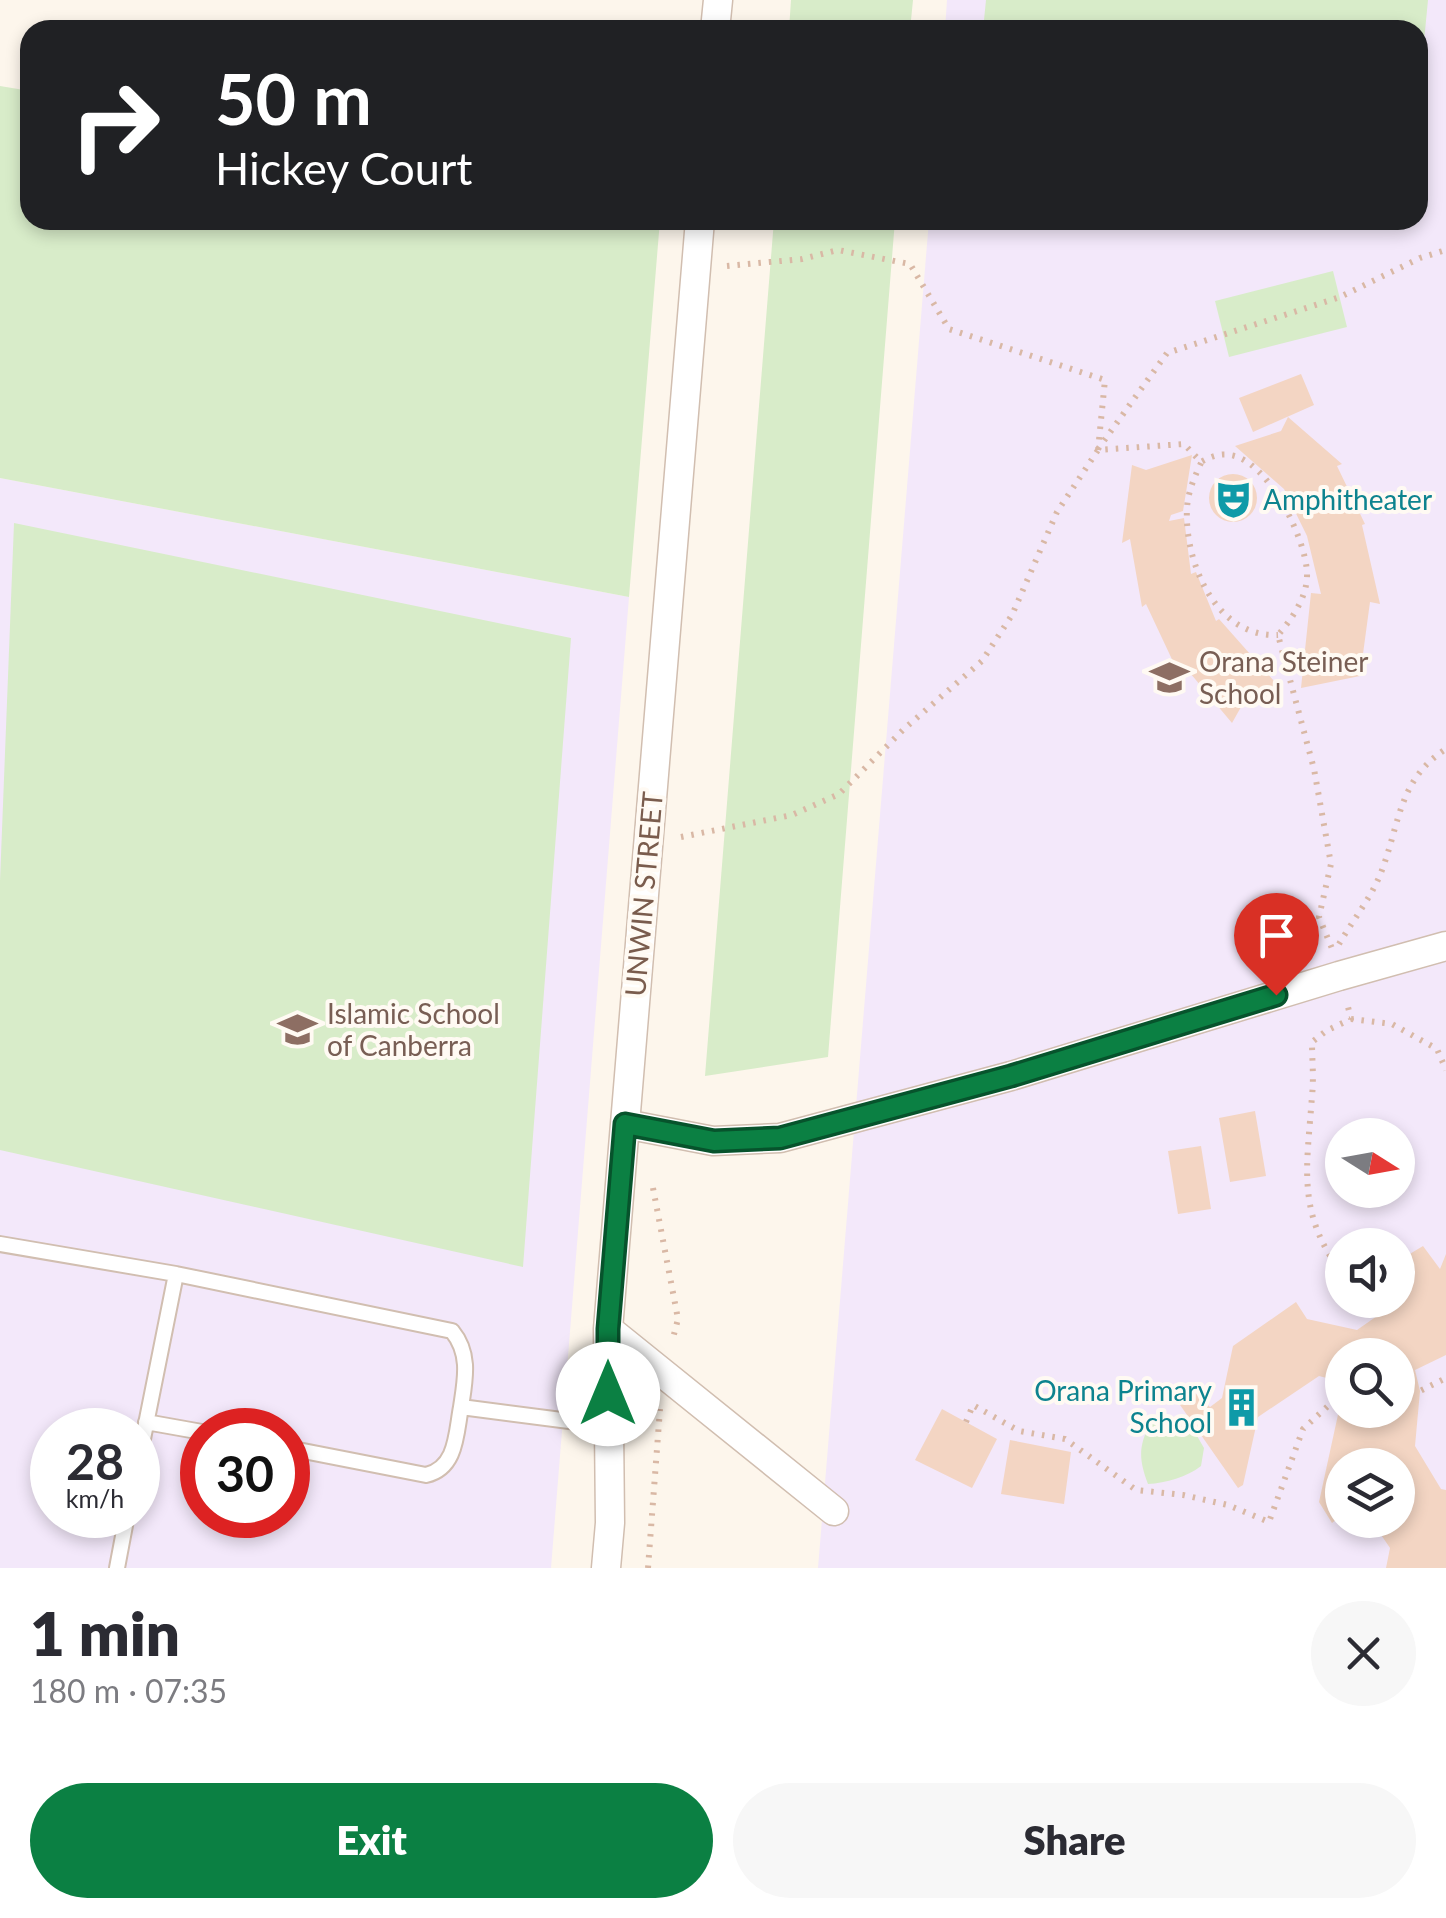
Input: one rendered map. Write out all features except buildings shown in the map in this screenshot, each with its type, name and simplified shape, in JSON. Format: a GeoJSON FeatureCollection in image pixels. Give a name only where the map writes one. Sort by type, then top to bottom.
{"type":"FeatureCollection","features":[{"type":"Feature","properties":{"kind":"street","name":"UNWIN STREET"},"geometry":{"type":"LineString","coordinates":[[606,1568],[610,1524],[608,1329],[699,230]]}},
{"type":"Feature","properties":{"kind":"street"},"geometry":{"type":"LineString","coordinates":[[625,1124],[714,1141],[780,1138],[1011,1076],[1446,946]]}},
{"type":"Feature","properties":{"kind":"street"},"geometry":{"type":"LineString","coordinates":[[608,1329],[834,1512]]}},
{"type":"Feature","properties":{"kind":"lane"},"geometry":{"type":"LineString","coordinates":[[0,1244],[176,1274],[452,1332],[460,1340],[466,1365],[461,1407],[451,1456],[438,1472],[426,1474],[310,1452]]}},
{"type":"Feature","properties":{"kind":"lane"},"geometry":{"type":"LineString","coordinates":[[149,1408],[176,1274]]}},
{"type":"Feature","properties":{"kind":"lane"},"geometry":{"type":"LineString","coordinates":[[461,1407],[608,1426]]}},
{"type":"Feature","properties":{"kind":"lane"},"geometry":{"type":"LineString","coordinates":[[116,1568],[122,1538]]}},
{"type":"Feature","properties":{"kind":"path"},"geometry":{"type":"LineString","coordinates":[[727,266],[802,259],[838,250],[910,264],[949,329],[1106,380],[1098,450]]}},
{"type":"Feature","properties":{"kind":"path"},"geometry":{"type":"LineString","coordinates":[[680,837],[792,815],[840,794],[904,729],[982,661],[1012,615],[1058,512],[1166,353],[1340,298],[1420,258],[1446,250]]}},
{"type":"Feature","properties":{"kind":"path"},"geometry":{"type":"LineString","coordinates":[[1098,450],[1184,444],[1201,462]]}},
{"type":"Feature","properties":{"kind":"path"},"geometry":{"type":"LineString","coordinates":[[1227,454],[1249,462],[1287,508],[1308,573],[1297,609],[1278,635],[1262,636],[1243,629],[1217,608],[1195,562],[1187,528],[1187,506],[1201,462],[1211,457],[1227,454]]}},
{"type":"Feature","properties":{"kind":"path"},"geometry":{"type":"LineString","coordinates":[[1278,635],[1314,769],[1331,864],[1320,917],[1334,954],[1381,873],[1414,776],[1446,749]]}},
{"type":"Feature","properties":{"kind":"path"},"geometry":{"type":"LineString","coordinates":[[1344,992],[1351,1019]]}},
{"type":"Feature","properties":{"kind":"path"},"geometry":{"type":"LineString","coordinates":[[1325,1248],[1308,1199],[1312,1042],[1351,1019],[1392,1024],[1437,1049],[1446,1070]]}},
{"type":"Feature","properties":{"kind":"path"},"geometry":{"type":"LineString","coordinates":[[648,1568],[658,1424],[678,1319],[652,1185]]}},
{"type":"Feature","properties":{"kind":"path"},"geometry":{"type":"LineString","coordinates":[[1415,1391],[1446,1378]]}},
{"type":"Feature","properties":{"kind":"path"},"geometry":{"type":"LineString","coordinates":[[966,1422],[974,1406],[1019,1431],[1064,1439],[1136,1490],[1228,1505],[1269,1522],[1303,1428],[1325,1409]]}},
{"type":"Feature","properties":{"kind":"shaded area","name":"Orana Steiner School"},"geometry":{"type":"Polygon","coordinates":[[[947,0],[1446,0],[1446,1568],[818,1568],[928,230],[1428,230],[1428,20],[946,20],[947,0]]]}},
{"type":"Feature","properties":{"kind":"shaded area","name":"Islamic School of Canberra"},"geometry":{"type":"Polygon","coordinates":[[[0,478],[629,597],[551,1568],[0,1568],[0,478]]]}},
{"type":"Feature","properties":{"kind":"green space"},"geometry":{"type":"Polygon","coordinates":[[[791,0],[913,0],[911,20],[790,20],[791,0]]]}},
{"type":"Feature","properties":{"kind":"green space"},"geometry":{"type":"Polygon","coordinates":[[[986,0],[1428,0],[1426,20],[984,20],[986,0]]]}},
{"type":"Feature","properties":{"kind":"green space"},"geometry":{"type":"Polygon","coordinates":[[[0,86],[20,89],[20,230],[659,230],[629,597],[0,478],[0,86]]]}},
{"type":"Feature","properties":{"kind":"green space"},"geometry":{"type":"Polygon","coordinates":[[[773,230],[894,230],[828,1057],[705,1076],[773,230]]]}},
{"type":"Feature","properties":{"kind":"green space"},"geometry":{"type":"Polygon","coordinates":[[[1333,271],[1347,327],[1229,357],[1215,301],[1333,271]]]}},
{"type":"Feature","properties":{"kind":"green space"},"geometry":{"type":"Polygon","coordinates":[[[14,523],[571,638],[523,1267],[0,1150],[0,881],[14,523]]]}},
{"type":"Feature","properties":{"kind":"green space"},"geometry":{"type":"Polygon","coordinates":[[[1150,1424],[1193,1429],[1204,1448],[1201,1466],[1176,1479],[1148,1484],[1141,1454],[1150,1424]]]}},
{"type":"Feature","properties":{"kind":"place","name":"Amphitheater"},"geometry":{"type":"Point","coordinates":[1233,500]}},
{"type":"Feature","properties":{"kind":"place","name":"Orana Steiner School"},"geometry":{"type":"Point","coordinates":[1169,678]}},
{"type":"Feature","properties":{"kind":"place","name":"Islamic School of Canberra"},"geometry":{"type":"Point","coordinates":[297,1030]}},
{"type":"Feature","properties":{"kind":"place","name":"Orana Primary School"},"geometry":{"type":"Point","coordinates":[1242,1407]}},
{"type":"Feature","properties":{"kind":"route"},"geometry":{"type":"LineString","coordinates":[[608,1394],[608,1329],[625,1124],[714,1141],[780,1138],[1011,1076],[1276,995]]}}]}
